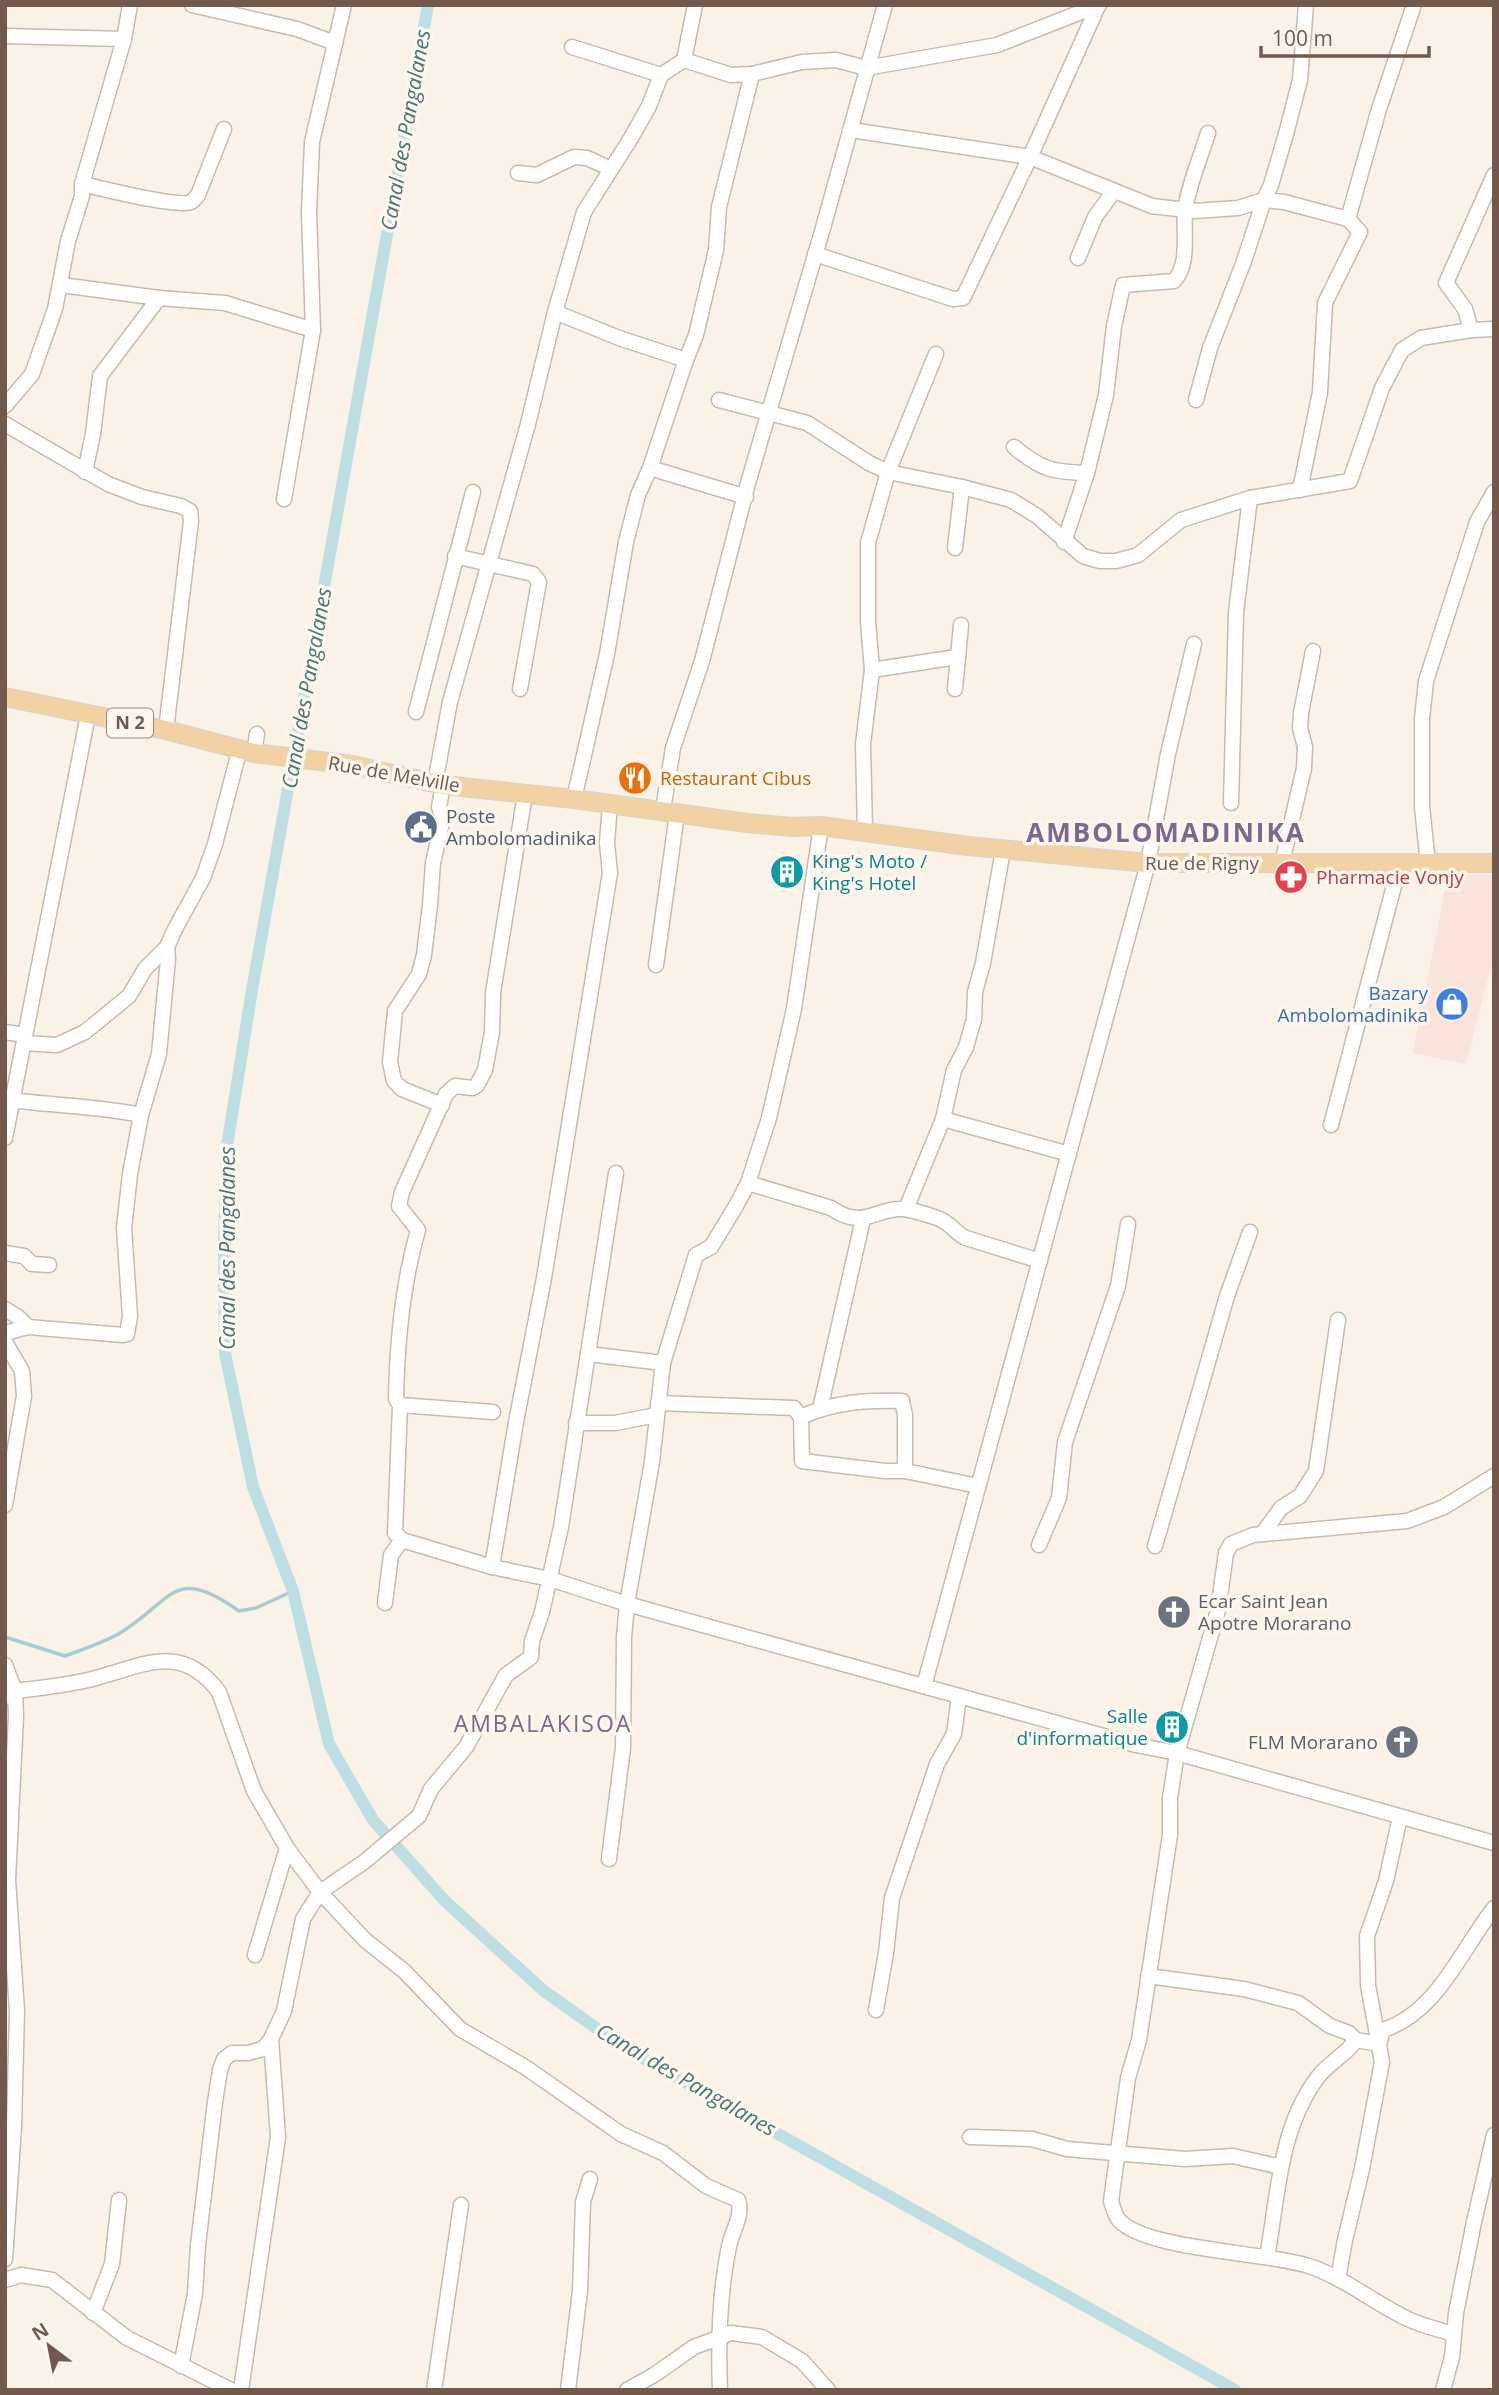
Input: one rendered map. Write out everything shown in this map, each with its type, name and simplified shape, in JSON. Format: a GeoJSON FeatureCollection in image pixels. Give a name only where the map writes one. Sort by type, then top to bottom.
{"type":"FeatureCollection","features":[{"type":"Feature","properties":{"kind":"main road","name":"Rue de Melville"},"geometry":{"type":"LineString","coordinates":[[5,697],[166,730],[247,750],[352,765],[439,784],[670,812]]}},
{"type":"Feature","properties":{"kind":"main road","name":"Rue de Rigny"},"geometry":{"type":"LineString","coordinates":[[670,812],[792,827],[821,826],[865,830],[1003,850],[1148,863],[1494,863]]}},
{"type":"Feature","properties":{"kind":"street"},"geometry":{"type":"LineString","coordinates":[[5,405],[32,374],[55,309],[68,241],[82,196],[82,184],[124,39],[130,5]]}},
{"type":"Feature","properties":{"kind":"street"},"geometry":{"type":"LineString","coordinates":[[192,5],[297,29],[335,43]]}},
{"type":"Feature","properties":{"kind":"street"},"geometry":{"type":"LineString","coordinates":[[284,499],[313,330],[309,212],[312,142],[344,5]]}},
{"type":"Feature","properties":{"kind":"street"},"geometry":{"type":"LineString","coordinates":[[442,1105],[402,1089],[394,1081],[390,1062],[395,1011],[419,974],[424,955],[433,863],[443,819],[439,807],[439,784],[450,702],[584,212],[649,106],[661,75],[684,60],[695,5]]}},
{"type":"Feature","properties":{"kind":"street"},"geometry":{"type":"LineString","coordinates":[[656,965],[673,748],[702,661],[768,414],[885,5]]}},
{"type":"Feature","properties":{"kind":"street"},"geometry":{"type":"LineString","coordinates":[[684,60],[731,75],[752,75],[802,62],[836,60],[866,68],[997,45],[1066,12],[1098,5]]}},
{"type":"Feature","properties":{"kind":"street"},"geometry":{"type":"LineString","coordinates":[[815,254],[953,299],[963,298],[1098,5]]}},
{"type":"Feature","properties":{"kind":"street"},"geometry":{"type":"LineString","coordinates":[[1196,400],[1210,348],[1271,185],[1300,80],[1306,5]]}},
{"type":"Feature","properties":{"kind":"street"},"geometry":{"type":"LineString","coordinates":[[1348,219],[1379,109],[1414,5]]}},
{"type":"Feature","properties":{"kind":"street"},"geometry":{"type":"LineString","coordinates":[[5,36],[124,39]]}},
{"type":"Feature","properties":{"kind":"street"},"geometry":{"type":"LineString","coordinates":[[572,47],[661,75]]}},
{"type":"Feature","properties":{"kind":"street"},"geometry":{"type":"LineString","coordinates":[[574,799],[607,654],[626,542],[638,495],[696,335],[716,250],[719,207],[752,75]]}},
{"type":"Feature","properties":{"kind":"street"},"geometry":{"type":"LineString","coordinates":[[82,184],[181,204],[191,202],[198,195],[224,129]]}},
{"type":"Feature","properties":{"kind":"street"},"geometry":{"type":"LineString","coordinates":[[851,130],[1030,157],[1152,206],[1185,209],[1238,208],[1264,200],[1284,202],[1348,219],[1360,232],[1325,303],[1320,392],[1300,490]]}},
{"type":"Feature","properties":{"kind":"street"},"geometry":{"type":"LineString","coordinates":[[1065,542],[1087,473],[1106,395],[1114,326],[1123,285],[1174,281],[1177,278],[1184,252],[1185,209],[1208,133]]}},
{"type":"Feature","properties":{"kind":"street"},"geometry":{"type":"LineString","coordinates":[[518,173],[537,175],[574,157],[587,158],[611,169]]}},
{"type":"Feature","properties":{"kind":"street"},"geometry":{"type":"LineString","coordinates":[[1471,330],[1465,309],[1446,283],[1494,175]]}},
{"type":"Feature","properties":{"kind":"street"},"geometry":{"type":"LineString","coordinates":[[1078,258],[1095,217],[1114,191]]}},
{"type":"Feature","properties":{"kind":"street"},"geometry":{"type":"LineString","coordinates":[[61,285],[159,298],[225,303],[313,330]]}},
{"type":"Feature","properties":{"kind":"street"},"geometry":{"type":"LineString","coordinates":[[85,471],[93,434],[100,376],[159,298]]}},
{"type":"Feature","properties":{"kind":"street"},"geometry":{"type":"LineString","coordinates":[[555,312],[619,338],[686,360]]}},
{"type":"Feature","properties":{"kind":"street"},"geometry":{"type":"LineString","coordinates":[[719,400],[807,423],[869,463],[888,472],[1011,500],[1037,516],[1083,556],[1100,561],[1116,561],[1138,555],[1181,520],[1250,498],[1350,481],[1382,388],[1402,350],[1421,338],[1494,329]]}},
{"type":"Feature","properties":{"kind":"street"},"geometry":{"type":"LineString","coordinates":[[865,830],[863,744],[872,670],[868,621],[868,543],[888,472],[936,354]]}},
{"type":"Feature","properties":{"kind":"street"},"geometry":{"type":"LineString","coordinates":[[5,424],[108,484],[142,497],[181,506],[190,512],[166,730]]}},
{"type":"Feature","properties":{"kind":"street"},"geometry":{"type":"LineString","coordinates":[[1014,447],[1055,472],[1087,473]]}},
{"type":"Feature","properties":{"kind":"street"},"geometry":{"type":"LineString","coordinates":[[650,468],[746,497]]}},
{"type":"Feature","properties":{"kind":"street"},"geometry":{"type":"LineString","coordinates":[[955,548],[962,487]]}},
{"type":"Feature","properties":{"kind":"street"},"geometry":{"type":"LineString","coordinates":[[416,712],[473,492]]}},
{"type":"Feature","properties":{"kind":"street"},"geometry":{"type":"LineString","coordinates":[[1428,863],[1422,807],[1422,719],[1426,681],[1473,533],[1494,492]]}},
{"type":"Feature","properties":{"kind":"street"},"geometry":{"type":"LineString","coordinates":[[1230,803],[1236,612],[1250,498]]}},
{"type":"Feature","properties":{"kind":"street"},"geometry":{"type":"LineString","coordinates":[[455,556],[533,574],[539,582],[520,688]]}},
{"type":"Feature","properties":{"kind":"street"},"geometry":{"type":"LineString","coordinates":[[955,689],[961,625]]}},
{"type":"Feature","properties":{"kind":"street"},"geometry":{"type":"LineString","coordinates":[[924,1686],[1148,863],[1168,754],[1194,644]]}},
{"type":"Feature","properties":{"kind":"street"},"geometry":{"type":"LineString","coordinates":[[1282,863],[1304,768],[1305,747],[1300,728],[1301,713],[1313,651]]}},
{"type":"Feature","properties":{"kind":"street"},"geometry":{"type":"LineString","coordinates":[[872,670],[957,657]]}},
{"type":"Feature","properties":{"kind":"street"},"geometry":{"type":"LineString","coordinates":[[5,1138],[37,963],[88,715]]}},
{"type":"Feature","properties":{"kind":"street"},"geometry":{"type":"LineString","coordinates":[[5,1333],[28,1327],[127,1334],[130,1316],[124,1228],[130,1174],[141,1115],[159,1054],[167,947],[203,878],[247,750],[257,734]]}},
{"type":"Feature","properties":{"kind":"street"},"geometry":{"type":"LineString","coordinates":[[525,794],[493,993],[492,1032],[485,1070],[473,1088],[461,1085],[450,1089],[398,1206],[418,1230],[412,1248],[397,1352],[396,1399],[400,1405],[395,1533],[402,1540],[492,1567],[550,1579],[627,1604],[1136,1745],[1177,1753],[1494,1843]]}},
{"type":"Feature","properties":{"kind":"street"},"geometry":{"type":"LineString","coordinates":[[492,1567],[548,1252],[610,873],[607,843],[610,803]]}},
{"type":"Feature","properties":{"kind":"street"},"geometry":{"type":"LineString","coordinates":[[610,1859],[623,1748],[627,1604],[652,1462],[663,1363],[696,1255],[711,1247],[748,1183],[769,1118],[794,1009],[821,826]]}},
{"type":"Feature","properties":{"kind":"street"},"geometry":{"type":"LineString","coordinates":[[906,1209],[943,1119],[954,1070],[966,1047],[974,1019],[975,992],[983,963],[1003,850]]}},
{"type":"Feature","properties":{"kind":"street"},"geometry":{"type":"LineString","coordinates":[[1331,1125],[1400,863]]}},
{"type":"Feature","properties":{"kind":"street"},"geometry":{"type":"LineString","coordinates":[[5,1032],[57,1045],[85,1032],[129,996],[145,969],[167,947]]}},
{"type":"Feature","properties":{"kind":"street"},"geometry":{"type":"LineString","coordinates":[[12,1100],[45,1105],[105,1108],[141,1115]]}},
{"type":"Feature","properties":{"kind":"street"},"geometry":{"type":"LineString","coordinates":[[943,1119],[1069,1154]]}},
{"type":"Feature","properties":{"kind":"street"},"geometry":{"type":"LineString","coordinates":[[181,2366],[195,2294],[200,2232],[220,2070],[224,2059],[233,2053],[263,2049],[271,2039],[284,2011],[303,1919],[320,1892],[364,1862],[419,1815],[431,1789],[466,1747],[506,1675],[531,1657],[532,1641],[550,1579],[561,1527],[616,1172]]}},
{"type":"Feature","properties":{"kind":"street"},"geometry":{"type":"LineString","coordinates":[[748,1183],[863,1219],[896,1209],[906,1209],[945,1222],[956,1234],[966,1238],[1040,1261]]}},
{"type":"Feature","properties":{"kind":"street"},"geometry":{"type":"LineString","coordinates":[[820,1409],[863,1219]]}},
{"type":"Feature","properties":{"kind":"street"},"geometry":{"type":"LineString","coordinates":[[1039,1545],[1059,1498],[1065,1442],[1118,1286],[1128,1224]]}},
{"type":"Feature","properties":{"kind":"street"},"geometry":{"type":"LineString","coordinates":[[1154,1546],[1227,1296],[1250,1233]]}},
{"type":"Feature","properties":{"kind":"street"},"geometry":{"type":"LineString","coordinates":[[5,1253],[24,1256],[32,1264],[49,1265]]}},
{"type":"Feature","properties":{"kind":"street"},"geometry":{"type":"LineString","coordinates":[[5,1309],[28,1327]]}},
{"type":"Feature","properties":{"kind":"street"},"geometry":{"type":"LineString","coordinates":[[1263,1533],[1281,1508],[1300,1496],[1316,1471],[1338,1320]]}},
{"type":"Feature","properties":{"kind":"street"},"geometry":{"type":"LineString","coordinates":[[5,1342],[22,1371],[24,1396],[5,1505]]}},
{"type":"Feature","properties":{"kind":"street"},"geometry":{"type":"LineString","coordinates":[[588,1354],[663,1363]]}},
{"type":"Feature","properties":{"kind":"street"},"geometry":{"type":"LineString","coordinates":[[801,1418],[820,1409],[872,1400],[902,1401],[905,1415],[905,1471]]}},
{"type":"Feature","properties":{"kind":"street"},"geometry":{"type":"LineString","coordinates":[[400,1405],[493,1412]]}},
{"type":"Feature","properties":{"kind":"street"},"geometry":{"type":"LineString","coordinates":[[576,1423],[615,1423],[658,1409],[794,1408],[801,1418],[802,1461],[905,1471],[978,1486]]}},
{"type":"Feature","properties":{"kind":"street"},"geometry":{"type":"LineString","coordinates":[[1453,2334],[1409,2320],[1338,2279],[1309,2266],[1180,2244],[1136,2233],[1118,2220],[1111,2201],[1128,2078],[1139,2040],[1170,1835],[1170,1798],[1177,1753],[1218,1610],[1226,1552],[1231,1544],[1263,1533],[1407,1521],[1444,1507],[1494,1476]]}},
{"type":"Feature","properties":{"kind":"street"},"geometry":{"type":"LineString","coordinates":[[385,1603],[391,1555],[402,1540]]}},
{"type":"Feature","properties":{"kind":"street"},"geometry":{"type":"LineString","coordinates":[[10,1694],[94,1679],[138,1664],[164,1660],[189,1667],[210,1680],[219,1692],[254,1791],[287,1848],[320,1892],[365,1940],[411,1978],[460,2029],[525,2067],[621,2134],[663,2153],[706,2186],[738,2200],[741,2208],[728,2255],[721,2296],[718,2338],[720,2390]]}},
{"type":"Feature","properties":{"kind":"street"},"geometry":{"type":"LineString","coordinates":[[5,1665],[16,1716],[8,1880],[17,2011],[14,2127],[5,2259]]}},
{"type":"Feature","properties":{"kind":"street"},"geometry":{"type":"LineString","coordinates":[[876,2010],[892,1898],[937,1764],[954,1734],[959,1696]]}},
{"type":"Feature","properties":{"kind":"street"},"geometry":{"type":"LineString","coordinates":[[1338,2279],[1382,2062],[1368,1985],[1367,1936],[1387,1881],[1400,1817]]}},
{"type":"Feature","properties":{"kind":"street"},"geometry":{"type":"LineString","coordinates":[[255,1955],[287,1848]]}},
{"type":"Feature","properties":{"kind":"street"},"geometry":{"type":"LineString","coordinates":[[1379,2044],[1383,2030],[1400,2025],[1423,2007],[1494,1908]]}},
{"type":"Feature","properties":{"kind":"street"},"geometry":{"type":"LineString","coordinates":[[1148,1976],[1244,1989],[1298,2003],[1330,2026],[1356,2040],[1379,2044]]}},
{"type":"Feature","properties":{"kind":"street"},"geometry":{"type":"LineString","coordinates":[[241,2390],[278,2137],[271,2039]]}},
{"type":"Feature","properties":{"kind":"street"},"geometry":{"type":"LineString","coordinates":[[1267,2257],[1281,2167],[1300,2105],[1319,2075],[1356,2040]]}},
{"type":"Feature","properties":{"kind":"street"},"geometry":{"type":"LineString","coordinates":[[1443,2390],[1452,2357],[1453,2334],[1474,2222],[1494,2135]]}},
{"type":"Feature","properties":{"kind":"street"},"geometry":{"type":"LineString","coordinates":[[970,2137],[1032,2139],[1067,2149],[1185,2159],[1233,2156],[1281,2167]]}},
{"type":"Feature","properties":{"kind":"street"},"geometry":{"type":"LineString","coordinates":[[568,2390],[580,2291],[583,2202],[590,2179]]}},
{"type":"Feature","properties":{"kind":"street"},"geometry":{"type":"LineString","coordinates":[[93,2313],[112,2264],[119,2200]]}},
{"type":"Feature","properties":{"kind":"street"},"geometry":{"type":"LineString","coordinates":[[434,2390],[461,2205]]}},
{"type":"Feature","properties":{"kind":"street"},"geometry":{"type":"LineString","coordinates":[[5,2280],[21,2275],[52,2280],[127,2338],[231,2390]]}},
{"type":"Feature","properties":{"kind":"street"},"geometry":{"type":"LineString","coordinates":[[627,2390],[694,2347],[731,2333],[762,2337],[803,2361],[828,2390]]}},
{"type":"Feature","properties":{"kind":"shaded area","name":"Bazary Ambolomadinika"},"geometry":{"type":"Polygon","coordinates":[[[1448,874],[1494,875],[1494,955],[1466,1064],[1413,1053],[1448,874]]]}},
{"type":"Feature","properties":{"kind":"waterway","name":"Canal des Pangalanes"},"geometry":{"type":"LineString","coordinates":[[428,5],[252,990],[227,1146],[225,1353],[253,1487],[293,1591],[329,1744],[373,1820],[445,1901],[544,1991],[623,2047],[1235,2390]]}},
{"type":"Feature","properties":{"kind":"waterway"},"geometry":{"type":"LineString","coordinates":[[5,1637],[65,1656],[120,1633],[175,1592],[200,1590],[239,1611],[256,1608],[293,1591]]}},
{"type":"Feature","properties":{"kind":"place","name":"Restaurant Cibus"},"geometry":{"type":"Point","coordinates":[635,778]}},
{"type":"Feature","properties":{"kind":"place","name":"Poste Ambolomadinika"},"geometry":{"type":"Point","coordinates":[421,827]}},
{"type":"Feature","properties":{"kind":"place","name":"King's Moto / King's Hotel"},"geometry":{"type":"Point","coordinates":[787,872]}},
{"type":"Feature","properties":{"kind":"place","name":"Pharmacie Vonjy"},"geometry":{"type":"Point","coordinates":[1291,877]}},
{"type":"Feature","properties":{"kind":"place","name":"Bazary Ambolomadinika"},"geometry":{"type":"Point","coordinates":[1452,1004]}},
{"type":"Feature","properties":{"kind":"place","name":"Ecar Saint Jean Apotre Morarano"},"geometry":{"type":"Point","coordinates":[1174,1612]}},
{"type":"Feature","properties":{"kind":"place","name":"Salle d'informatique"},"geometry":{"type":"Point","coordinates":[1172,1727]}},
{"type":"Feature","properties":{"kind":"place","name":"FLM Morarano"},"geometry":{"type":"Point","coordinates":[1402,1742]}},
{"type":"Feature","properties":{"kind":"district","name":"AMBOLOMADINIKA"},"geometry":{"type":"Point","coordinates":[1166,833]}},
{"type":"Feature","properties":{"kind":"district","name":"AMBALAKISOA"},"geometry":{"type":"Point","coordinates":[543,1724]}}]}
